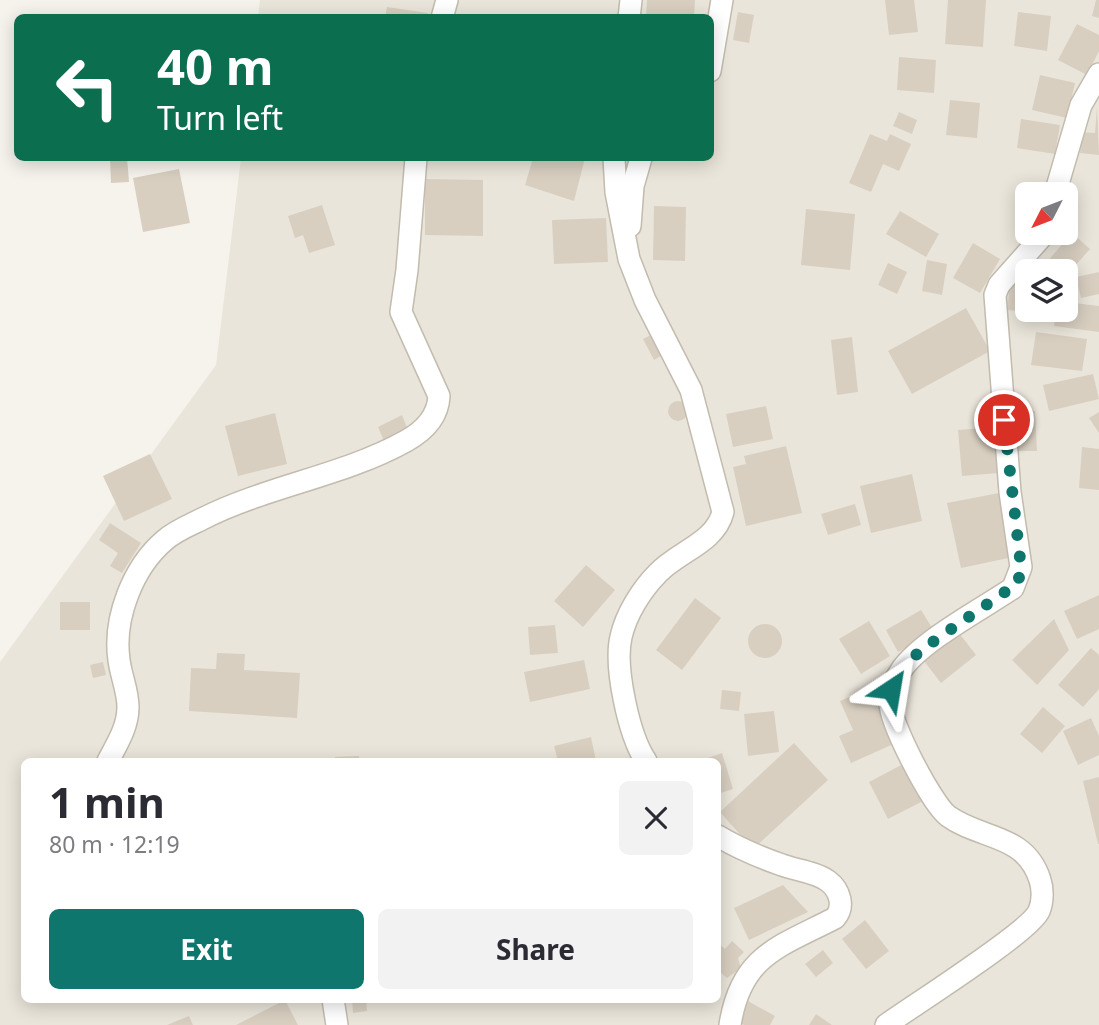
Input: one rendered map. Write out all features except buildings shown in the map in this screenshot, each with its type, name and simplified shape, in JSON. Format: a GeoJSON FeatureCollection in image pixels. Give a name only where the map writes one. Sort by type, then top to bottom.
{"type":"FeatureCollection","features":[{"type":"Feature","properties":{"kind":"street"},"geometry":{"type":"LineString","coordinates":[[714,47],[722,0]]}},
{"type":"Feature","properties":{"kind":"street"},"geometry":{"type":"LineString","coordinates":[[1059,182],[1081,105],[1099,74]]}},
{"type":"Feature","properties":{"kind":"street"},"geometry":{"type":"LineString","coordinates":[[110,758],[121,737],[128,708],[118,658],[119,623],[124,605],[149,556],[165,539],[246,498],[300,482],[406,441],[432,419],[439,396],[401,312],[409,257],[415,161]]}},
{"type":"Feature","properties":{"kind":"street"},"geometry":{"type":"LineString","coordinates":[[614,161],[618,211],[629,259],[645,300],[691,390],[723,512],[720,524],[710,536],[659,571],[642,591],[620,638],[628,714],[644,758]]}},
{"type":"Feature","properties":{"kind":"street"},"geometry":{"type":"LineString","coordinates":[[629,259],[633,186],[640,161]]}},
{"type":"Feature","properties":{"kind":"street"},"geometry":{"type":"LineString","coordinates":[[886,1025],[1020,930],[1040,909],[1041,884],[1028,855],[954,820],[939,806],[893,719],[890,700],[891,689],[903,668],[921,650],[1013,588],[1020,576],[1007,465],[995,295],[999,285],[1034,245]]}},
{"type":"Feature","properties":{"kind":"street"},"geometry":{"type":"LineString","coordinates":[[721,838],[749,853],[827,880],[837,892],[841,903],[841,912],[835,918],[769,952],[756,962],[743,981],[730,1025]]}},
{"type":"Feature","properties":{"kind":"street"},"geometry":{"type":"LineString","coordinates":[[334,1003],[338,1025]]}},
{"type":"Feature","properties":{"kind":"shaded area"},"geometry":{"type":"Polygon","coordinates":[[[260,0],[1099,0],[1099,1025],[0,1025],[0,662],[216,365],[241,161],[714,161],[714,14],[258,14],[260,0]]]}},
{"type":"Feature","properties":{"kind":"route"},"geometry":{"type":"LineString","coordinates":[[891,689],[903,668],[921,650],[1018,583],[1021,567],[1010,492],[1004,420]]}}]}
